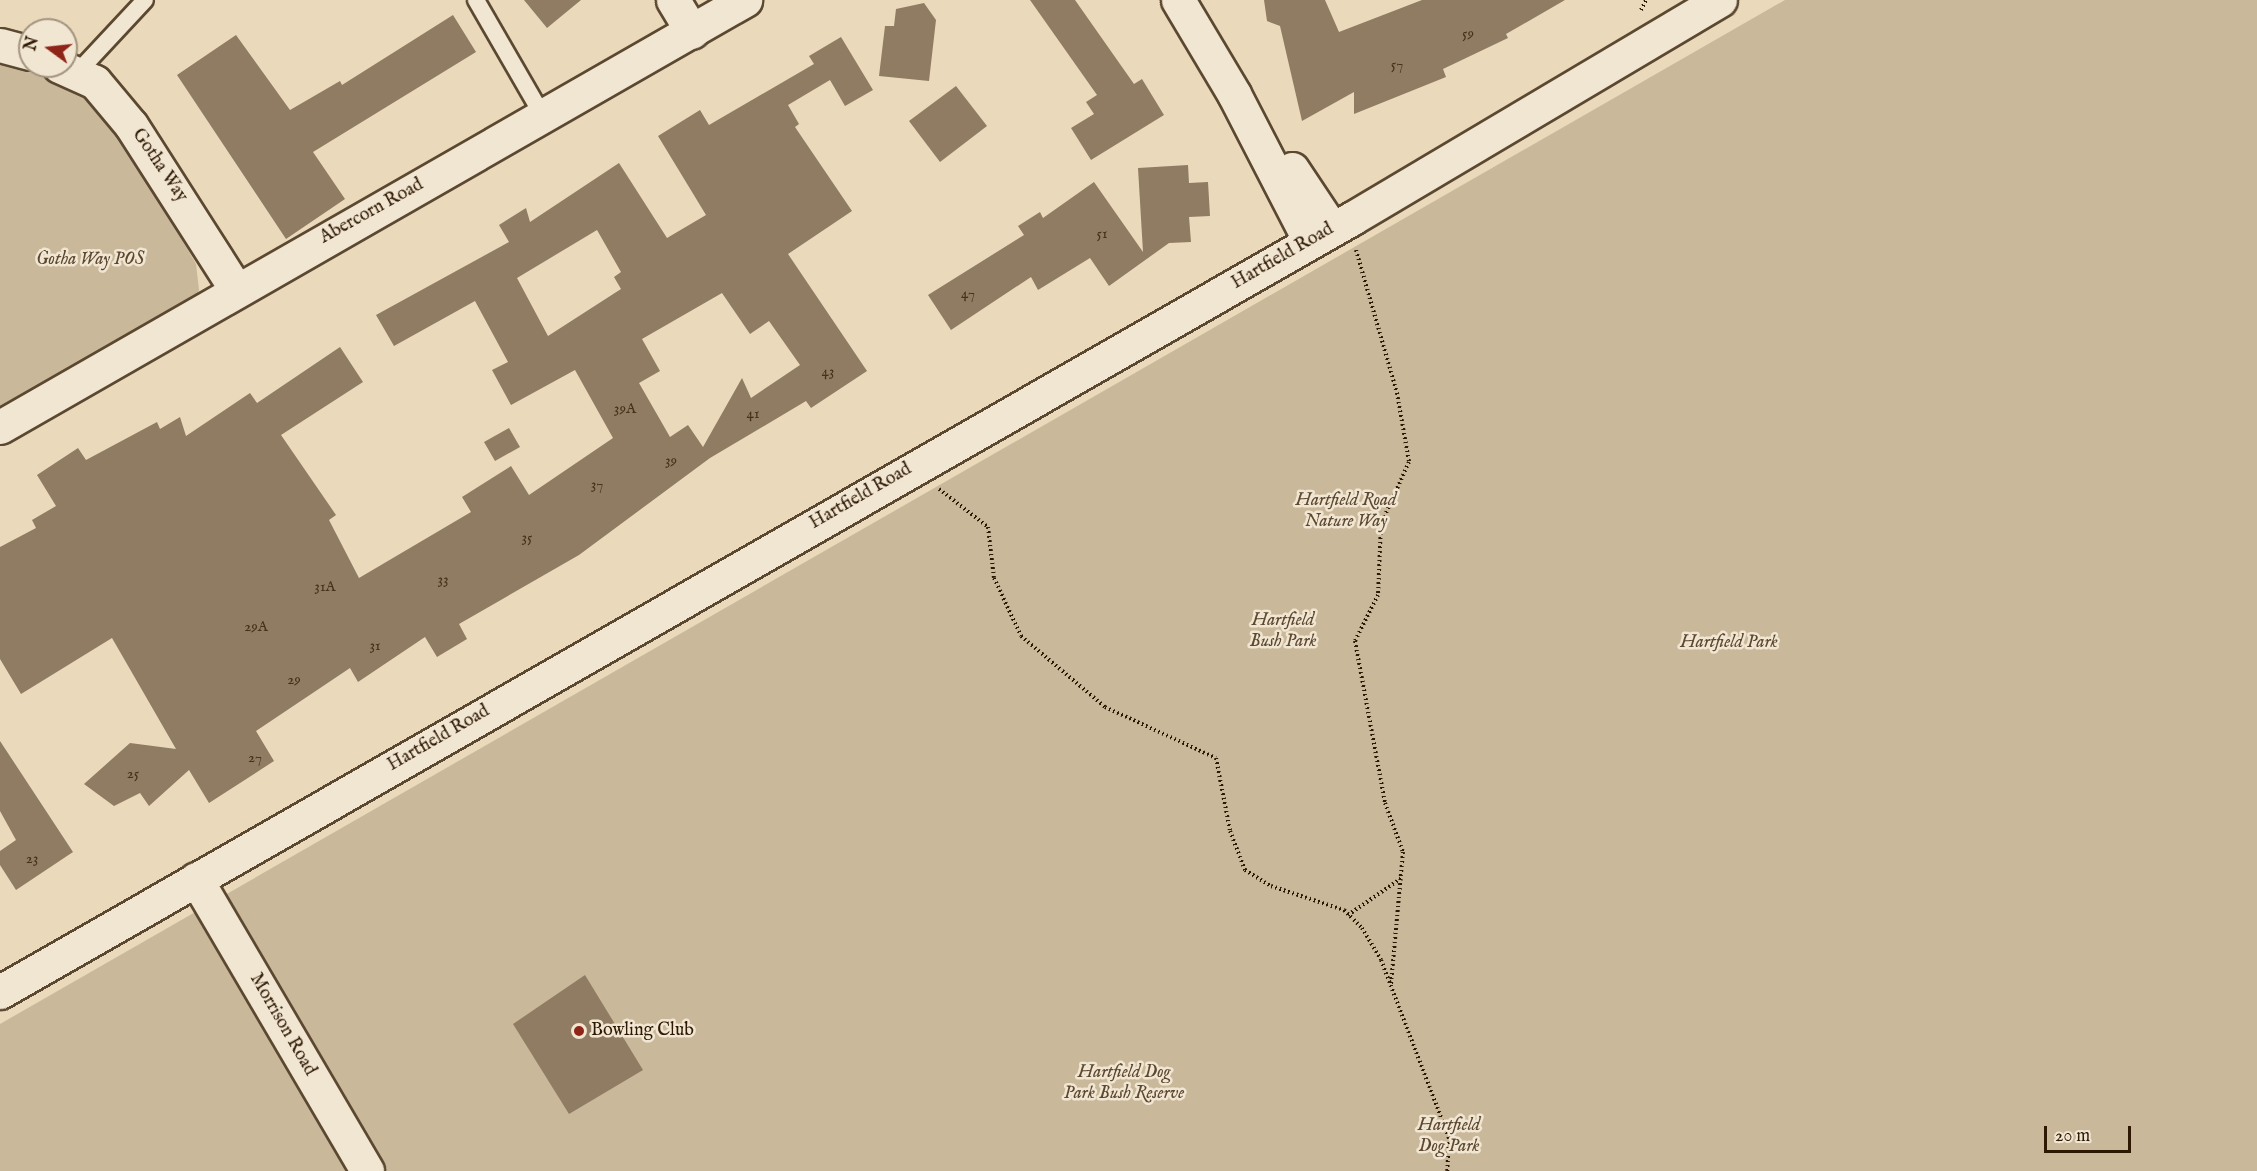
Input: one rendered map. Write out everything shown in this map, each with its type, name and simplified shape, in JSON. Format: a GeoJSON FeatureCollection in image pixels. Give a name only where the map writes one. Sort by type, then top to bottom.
{"type":"FeatureCollection","features":[{"type":"Feature","properties":{"kind":"street"},"geometry":{"type":"LineString","coordinates":[[673,0],[692,32]]}},
{"type":"Feature","properties":{"kind":"street","name":"Abercorn Road"},"geometry":{"type":"LineString","coordinates":[[0,427],[236,289],[745,0]]}},
{"type":"Feature","properties":{"kind":"street"},"geometry":{"type":"LineString","coordinates":[[1178,0],[1234,94],[1331,230]]}},
{"type":"Feature","properties":{"kind":"street","name":"Hartfield Road"},"geometry":{"type":"LineString","coordinates":[[0,992],[1331,230],[1701,4]]}},
{"type":"Feature","properties":{"kind":"street"},"geometry":{"type":"LineString","coordinates":[[0,45],[18,50]]}},
{"type":"Feature","properties":{"kind":"street","name":"Gotha Way"},"geometry":{"type":"LineString","coordinates":[[78,74],[95,82],[131,125],[236,289]]}},
{"type":"Feature","properties":{"kind":"street","name":"Morrison Road"},"geometry":{"type":"LineString","coordinates":[[196,879],[367,1171]]}},
{"type":"Feature","properties":{"kind":"lane"},"geometry":{"type":"LineString","coordinates":[[78,61],[145,0]]}},
{"type":"Feature","properties":{"kind":"lane"},"geometry":{"type":"LineString","coordinates":[[476,0],[543,116]]}},
{"type":"Feature","properties":{"kind":"path"},"geometry":{"type":"LineString","coordinates":[[1331,230],[1409,462],[1380,524],[1378,595],[1355,640],[1385,803],[1403,852],[1403,877],[1391,988]]}},
{"type":"Feature","properties":{"kind":"path"},"geometry":{"type":"LineString","coordinates":[[934,484],[988,527],[994,578],[1021,636],[1105,707],[1216,758],[1230,831],[1245,870],[1348,915],[1382,960],[1449,1138],[1447,1171]]}},
{"type":"Feature","properties":{"kind":"path"},"geometry":{"type":"LineString","coordinates":[[1348,915],[1403,877]]}},
{"type":"Feature","properties":{"kind":"green space","name":"Hartfield Park"},"geometry":{"type":"Polygon","coordinates":[[[1785,0],[2257,0],[2257,1171],[0,1171],[0,1024],[1785,0]]]}},
{"type":"Feature","properties":{"kind":"green space","name":"Gotha Way POS"},"geometry":{"type":"Polygon","coordinates":[[[0,61],[18,67],[18,78],[56,79],[90,101],[124,139],[196,264],[199,290],[194,304],[0,417],[0,61]]]}},
{"type":"Feature","properties":{"kind":"building"},"geometry":{"type":"Polygon","coordinates":[[[524,0],[581,0],[547,28],[524,0]]]}},
{"type":"Feature","properties":{"kind":"building"},"geometry":{"type":"Polygon","coordinates":[[[1030,0],[1075,0],[1134,84],[1142,79],[1164,115],[1091,160],[1071,128],[1094,114],[1086,102],[1097,95],[1030,0]]]}},
{"type":"Feature","properties":{"kind":"building"},"geometry":{"type":"Polygon","coordinates":[[[1264,0],[1325,0],[1339,32],[1422,0],[1565,0],[1506,34],[1508,38],[1443,69],[1446,77],[1354,114],[1354,92],[1302,121],[1280,26],[1267,21],[1264,0]]]}},
{"type":"Feature","properties":{"kind":"building"},"geometry":{"type":"Polygon","coordinates":[[[924,3],[936,20],[929,81],[879,76],[885,26],[894,26],[896,9],[924,3]]]}},
{"type":"Feature","properties":{"kind":"building"},"geometry":{"type":"Polygon","coordinates":[[[453,15],[476,52],[313,152],[345,199],[286,239],[177,75],[236,35],[290,110],[340,81],[342,85],[453,15]]]}},
{"type":"Feature","properties":{"kind":"building"},"geometry":{"type":"Polygon","coordinates":[[[841,37],[873,90],[845,106],[830,80],[788,105],[799,124],[795,127],[852,211],[788,254],[867,371],[811,408],[806,401],[710,458],[579,555],[459,624],[467,639],[437,657],[425,637],[358,682],[350,668],[256,731],[274,761],[209,803],[189,770],[149,806],[140,793],[114,806],[84,784],[130,743],[176,749],[112,638],[21,694],[0,659],[0,547],[36,528],[32,520],[56,506],[37,475],[78,448],[86,460],[157,422],[160,429],[180,417],[186,436],[250,393],[257,403],[340,347],[363,382],[281,435],[336,515],[329,520],[359,578],[471,512],[462,497],[511,466],[529,495],[613,438],[575,370],[511,405],[492,370],[508,362],[475,301],[394,346],[376,315],[509,242],[499,225],[526,208],[530,222],[619,163],[667,238],[706,215],[658,136],[700,110],[709,125],[814,64],[809,56],[841,37]],[[597,230],[517,278],[548,336],[621,289],[614,277],[621,272],[597,230]],[[722,293],[642,339],[660,371],[639,383],[670,437],[688,425],[703,447],[742,378],[751,398],[800,365],[769,321],[750,334],[722,293]]]}},
{"type":"Feature","properties":{"kind":"building"},"geometry":{"type":"Polygon","coordinates":[[[956,86],[987,126],[940,162],[909,121],[956,86]]]}},
{"type":"Feature","properties":{"kind":"building"},"geometry":{"type":"Polygon","coordinates":[[[1188,165],[1189,183],[1208,182],[1210,216],[1189,217],[1191,242],[1169,243],[1109,286],[1090,258],[1038,290],[1031,277],[951,330],[928,295],[1024,235],[1018,226],[1040,212],[1043,218],[1094,182],[1143,252],[1138,168],[1188,165]]]}},
{"type":"Feature","properties":{"kind":"building"},"geometry":{"type":"Polygon","coordinates":[[[509,428],[520,447],[495,461],[484,442],[509,428]]]}},
{"type":"Feature","properties":{"kind":"building"},"geometry":{"type":"Polygon","coordinates":[[[0,741],[73,852],[16,890],[0,865],[0,851],[16,840],[0,811],[0,741]]]}},
{"type":"Feature","properties":{"kind":"building"},"geometry":{"type":"Polygon","coordinates":[[[585,975],[643,1070],[569,1114],[513,1024],[585,975]]]}},
{"type":"Feature","properties":{"kind":"place","name":"Bowling Club"},"geometry":{"type":"Point","coordinates":[579,1031]}},
{"type":"Feature","properties":{"kind":"park label","name":"Hartfield Road Nature Way"},"geometry":{"type":"Point","coordinates":[1346,512]}},
{"type":"Feature","properties":{"kind":"park label","name":"Hartfield Bush Park"},"geometry":{"type":"Point","coordinates":[1283,632]}},
{"type":"Feature","properties":{"kind":"park label","name":"Hartfield Dog Park Bush Reserve"},"geometry":{"type":"Point","coordinates":[1124,1084]}},
{"type":"Feature","properties":{"kind":"park label","name":"Hartfield Dog Park"},"geometry":{"type":"Point","coordinates":[1449,1137]}}]}
